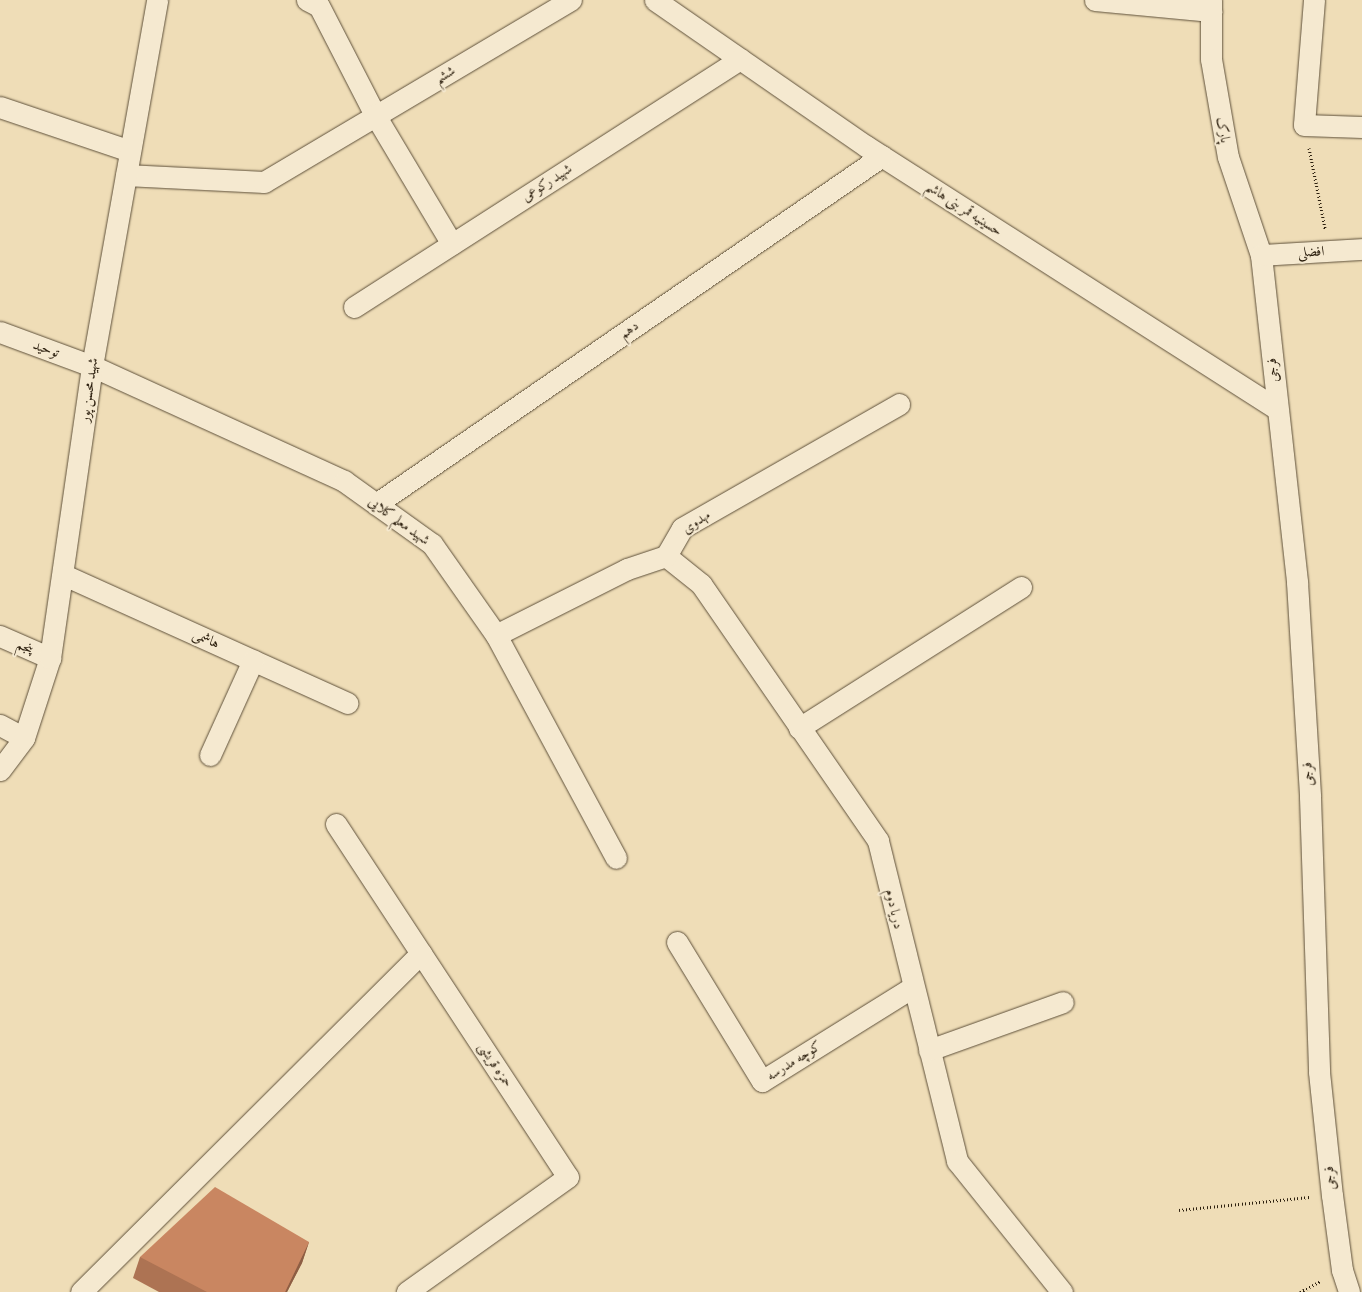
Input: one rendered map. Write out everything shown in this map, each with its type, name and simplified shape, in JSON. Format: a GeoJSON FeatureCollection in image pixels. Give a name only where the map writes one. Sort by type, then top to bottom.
{"type":"FeatureCollection","features":[{"type":"Feature","properties":{"kind":"street","name":"شهید محسن پور"},"geometry":{"type":"LineString","coordinates":[[0,770],[24,738],[50,658],[64,575],[92,366],[157,0]]}},
{"type":"Feature","properties":{"kind":"street","name":"ششم"},"geometry":{"type":"LineString","coordinates":[[126,175],[264,182],[318,148],[571,0]]}},
{"type":"Feature","properties":{"kind":"street","name":"حسینیه قمر بنی هاشم"},"geometry":{"type":"LineString","coordinates":[[655,0],[882,156],[1278,409]]}},
{"type":"Feature","properties":{"kind":"street"},"geometry":{"type":"LineString","coordinates":[[1095,0],[1211,5]]}},
{"type":"Feature","properties":{"kind":"street"},"geometry":{"type":"LineString","coordinates":[[1314,0],[1304,125],[1362,127]]}},
{"type":"Feature","properties":{"kind":"street"},"geometry":{"type":"LineString","coordinates":[[318,2],[375,115],[452,244]]}},
{"type":"Feature","properties":{"kind":"street","name":"پارک"},"geometry":{"type":"LineString","coordinates":[[1211,5],[1211,59],[1228,157],[1260,255]]}},
{"type":"Feature","properties":{"kind":"street","name":"شهید رکوعی"},"geometry":{"type":"LineString","coordinates":[[354,307],[740,59]]}},
{"type":"Feature","properties":{"kind":"street"},"geometry":{"type":"LineString","coordinates":[[0,107],[130,151]]}},
{"type":"Feature","properties":{"kind":"street","name":"دهم"},"geometry":{"type":"LineString","coordinates":[[376,504],[882,156]]}},
{"type":"Feature","properties":{"kind":"street","name":"افضلی"},"geometry":{"type":"LineString","coordinates":[[1260,255],[1362,249]]}},
{"type":"Feature","properties":{"kind":"street","name":"فرجی"},"geometry":{"type":"LineString","coordinates":[[1260,255],[1297,582],[1310,797],[1319,1072],[1332,1195],[1342,1270],[1348,1292]]}},
{"type":"Feature","properties":{"kind":"street","name":"توحید"},"geometry":{"type":"LineString","coordinates":[[0,332],[92,366]]}},
{"type":"Feature","properties":{"kind":"street","name":"شهید معلم کلایی"},"geometry":{"type":"LineString","coordinates":[[92,366],[344,481],[432,544],[496,635],[616,858]]}},
{"type":"Feature","properties":{"kind":"street","name":"مهدوی"},"geometry":{"type":"LineString","coordinates":[[666,556],[682,528],[899,404]]}},
{"type":"Feature","properties":{"kind":"street"},"geometry":{"type":"LineString","coordinates":[[496,635],[627,569],[666,556]]}},
{"type":"Feature","properties":{"kind":"street","name":"دریا دوم"},"geometry":{"type":"LineString","coordinates":[[666,556],[701,584],[878,841],[957,1161],[1062,1292]]}},
{"type":"Feature","properties":{"kind":"street","name":"هاشمی"},"geometry":{"type":"LineString","coordinates":[[64,575],[347,703]]}},
{"type":"Feature","properties":{"kind":"street"},"geometry":{"type":"LineString","coordinates":[[799,728],[1020,587]]}},
{"type":"Feature","properties":{"kind":"street","name":"پنجم"},"geometry":{"type":"LineString","coordinates":[[0,636],[50,658]]}},
{"type":"Feature","properties":{"kind":"street"},"geometry":{"type":"LineString","coordinates":[[210,755],[253,660]]}},
{"type":"Feature","properties":{"kind":"street"},"geometry":{"type":"LineString","coordinates":[[0,725],[24,738]]}},
{"type":"Feature","properties":{"kind":"street","name":"حمزه قریشی"},"geometry":{"type":"LineString","coordinates":[[336,824],[568,1177],[408,1292]]}},
{"type":"Feature","properties":{"kind":"street","name":"کوچه مدرسه"},"geometry":{"type":"LineString","coordinates":[[677,942],[762,1081],[913,987]]}},
{"type":"Feature","properties":{"kind":"street"},"geometry":{"type":"LineString","coordinates":[[81,1292],[421,952]]}},
{"type":"Feature","properties":{"kind":"street"},"geometry":{"type":"LineString","coordinates":[[930,1050],[1062,1002]]}},
{"type":"Feature","properties":{"kind":"path"},"geometry":{"type":"LineString","coordinates":[[1304,125],[1330,251]]}},
{"type":"Feature","properties":{"kind":"path"},"geometry":{"type":"LineString","coordinates":[[1179,1210],[1332,1195]]}},
{"type":"Feature","properties":{"kind":"building"},"geometry":{"type":"Polygon","coordinates":[[[215,1187],[309,1242],[285,1292],[207,1292],[140,1257],[215,1187]]]}}]}
